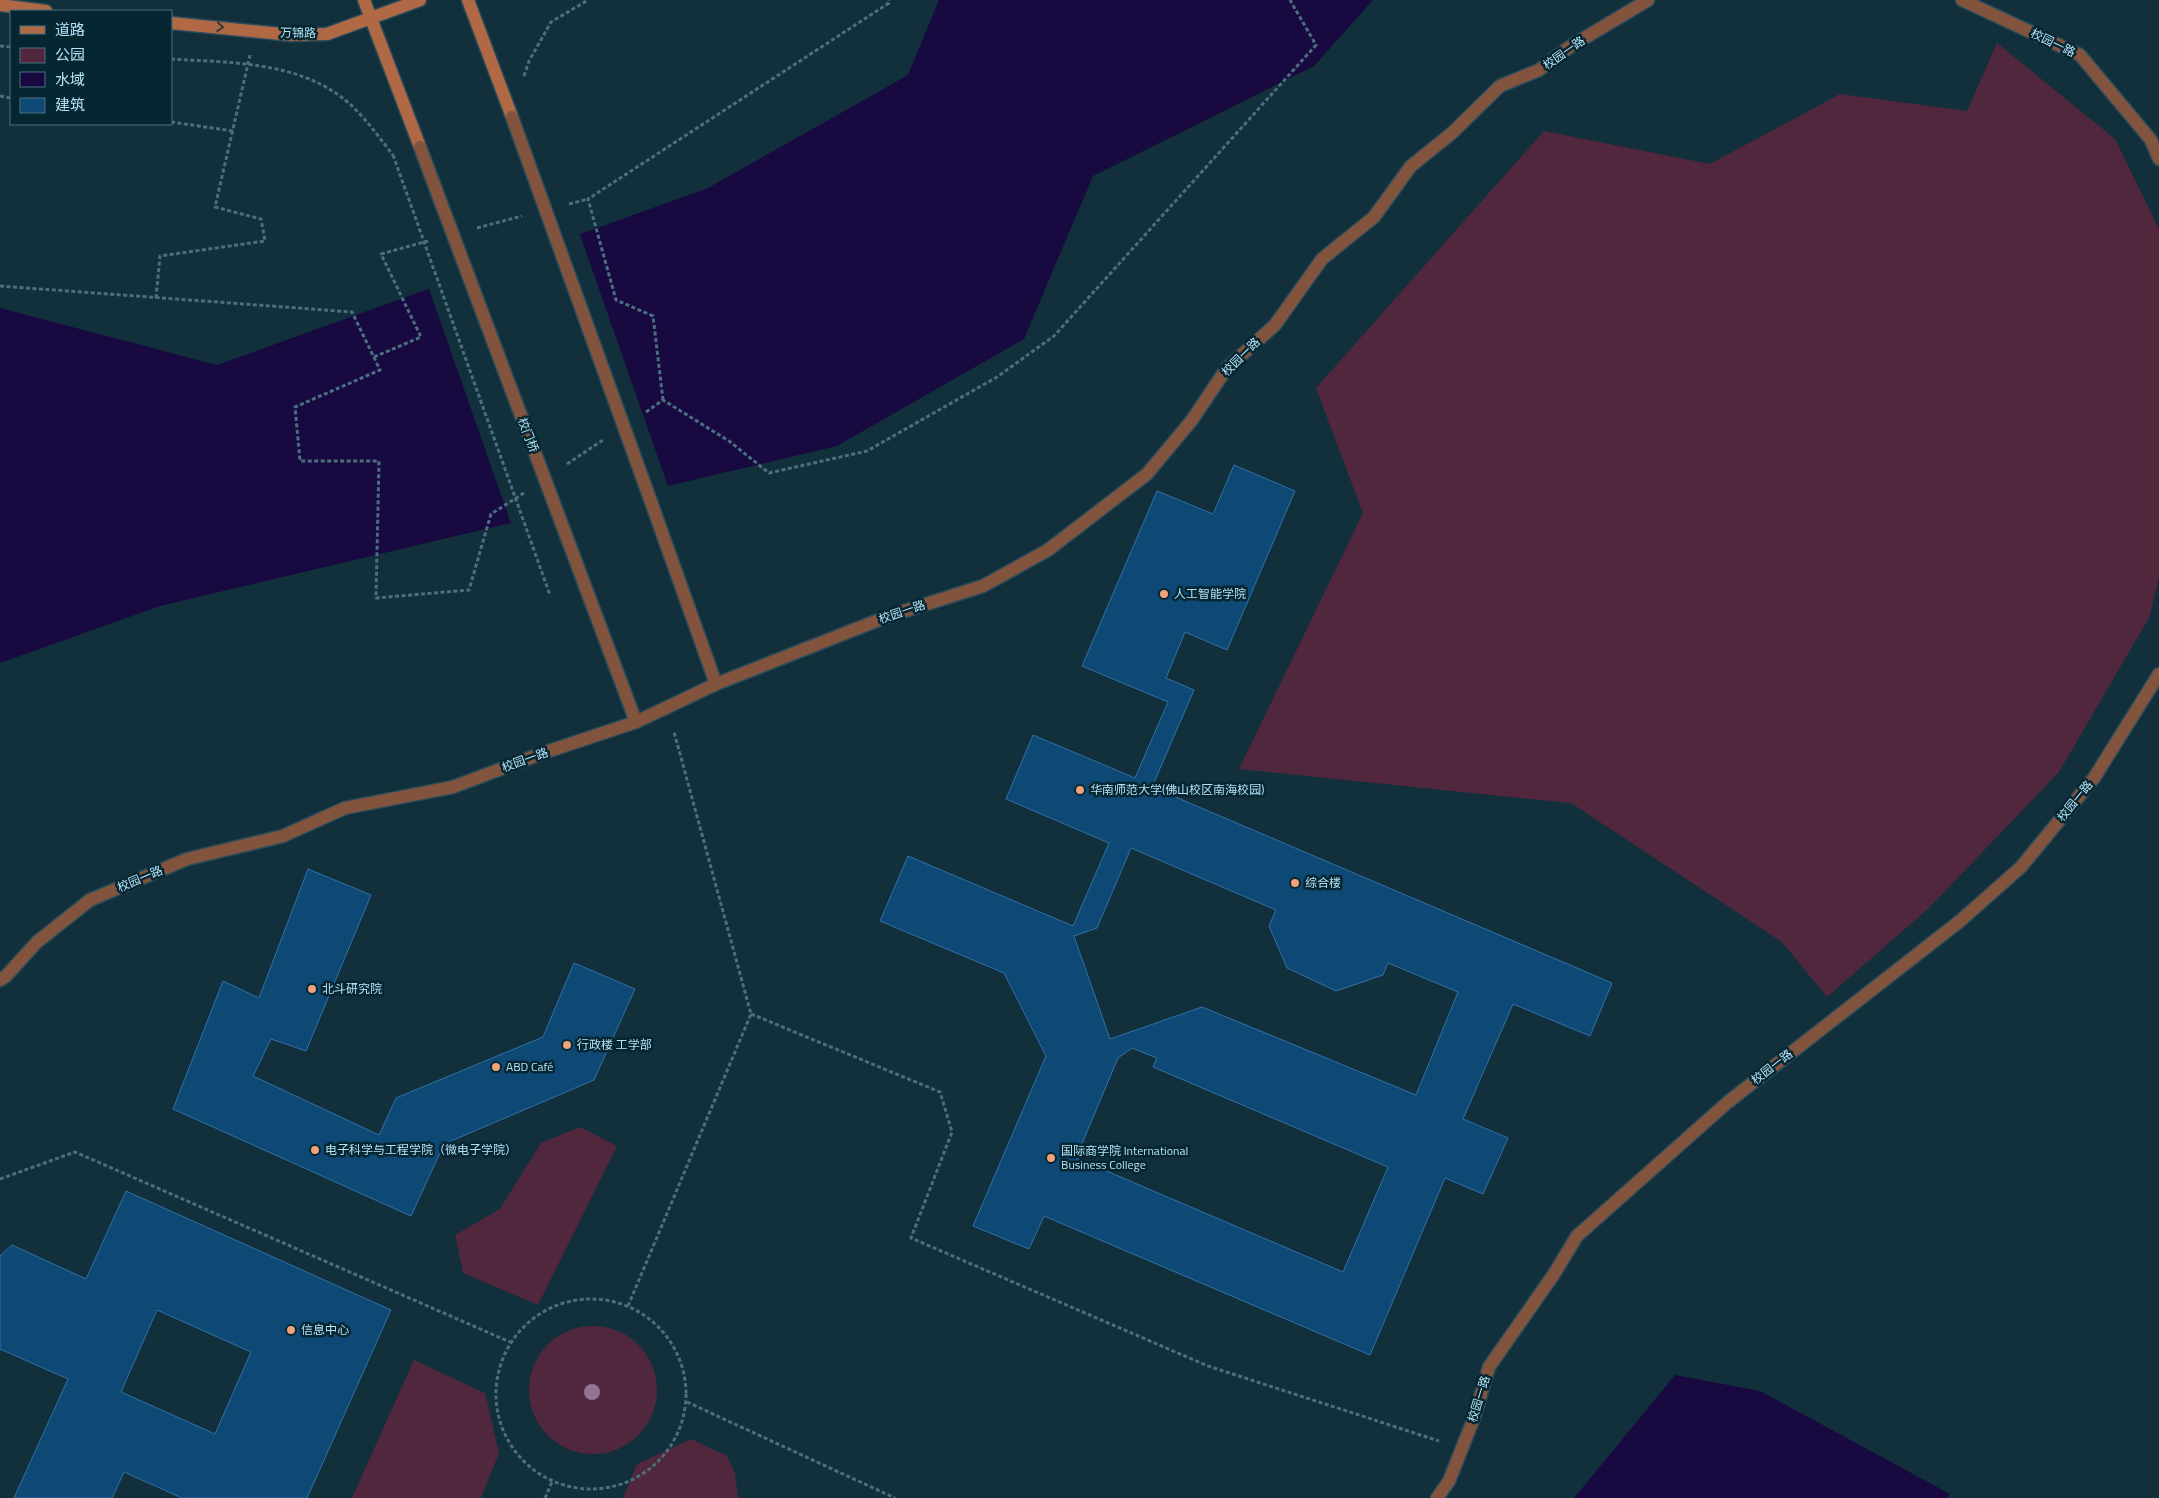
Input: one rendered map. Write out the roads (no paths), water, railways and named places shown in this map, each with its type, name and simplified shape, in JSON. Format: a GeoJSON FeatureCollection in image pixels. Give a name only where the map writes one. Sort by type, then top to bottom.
{"type":"FeatureCollection","features":[{"type":"Feature","properties":{"kind":"street"},"geometry":{"type":"LineString","coordinates":[[364,0],[372,19]]}},
{"type":"Feature","properties":{"kind":"street","name":"万锦路"},"geometry":{"type":"LineString","coordinates":[[172,23],[291,35],[328,34],[420,0]]}},
{"type":"Feature","properties":{"kind":"street"},"geometry":{"type":"LineString","coordinates":[[468,0],[716,684]]}},
{"type":"Feature","properties":{"kind":"street","name":"校园一路"},"geometry":{"type":"LineString","coordinates":[[0,980],[6,976],[37,942],[90,900],[187,859],[283,836],[345,808],[453,787],[543,753],[636,722],[716,684],[889,616],[983,586],[1048,550],[1148,474],[1192,420],[1227,368],[1275,325],[1322,259],[1374,217],[1412,166],[1452,133],[1500,86],[1539,70],[1571,46],[1648,0]]}},
{"type":"Feature","properties":{"kind":"street","name":"校园一路"},"geometry":{"type":"LineString","coordinates":[[1962,0],[2080,55],[2151,140],[2159,159]]}},
{"type":"Feature","properties":{"kind":"street"},"geometry":{"type":"LineString","coordinates":[[0,5],[38,10]]}},
{"type":"Feature","properties":{"kind":"street","name":"校门桥"},"geometry":{"type":"LineString","coordinates":[[372,19],[636,722]]}},
{"type":"Feature","properties":{"kind":"street","name":"校园一路"},"geometry":{"type":"LineString","coordinates":[[1437,1498],[1449,1480],[1474,1418],[1489,1367],[1554,1274],[1577,1236],[1728,1102],[1960,921],[2021,867],[2094,778],[2159,674]]}},
{"type":"Feature","properties":{"kind":"water"},"geometry":{"type":"Polygon","coordinates":[[[939,0],[1373,0],[1314,66],[1093,176],[1024,339],[837,446],[160,606],[0,663],[0,308],[217,365],[708,188],[908,75],[939,0]]]}},
{"type":"Feature","properties":{"kind":"water"},"geometry":{"type":"Polygon","coordinates":[[[1675,1375],[1760,1391],[1950,1494],[1947,1498],[1574,1498],[1675,1375]]]}},
{"type":"Feature","properties":{"kind":"place","name":"人工智能学院"},"geometry":{"type":"Point","coordinates":[1164,594]}},
{"type":"Feature","properties":{"kind":"place","name":"华南师范大学(佛山校区南海校园)"},"geometry":{"type":"Point","coordinates":[1080,790]}},
{"type":"Feature","properties":{"kind":"place","name":"综合楼"},"geometry":{"type":"Point","coordinates":[1295,883]}},
{"type":"Feature","properties":{"kind":"place","name":"北斗研究院"},"geometry":{"type":"Point","coordinates":[312,989]}},
{"type":"Feature","properties":{"kind":"place","name":"行政楼 工学部"},"geometry":{"type":"Point","coordinates":[567,1045]}},
{"type":"Feature","properties":{"kind":"place","name":"ABD Café"},"geometry":{"type":"Point","coordinates":[496,1067]}},
{"type":"Feature","properties":{"kind":"place","name":"电子科学与工程学院（微电子学院）"},"geometry":{"type":"Point","coordinates":[315,1150]}},
{"type":"Feature","properties":{"kind":"place","name":"国际商学院 International Business College"},"geometry":{"type":"Point","coordinates":[1051,1158]}},
{"type":"Feature","properties":{"kind":"place","name":"信息中心"},"geometry":{"type":"Point","coordinates":[291,1330]}}]}
